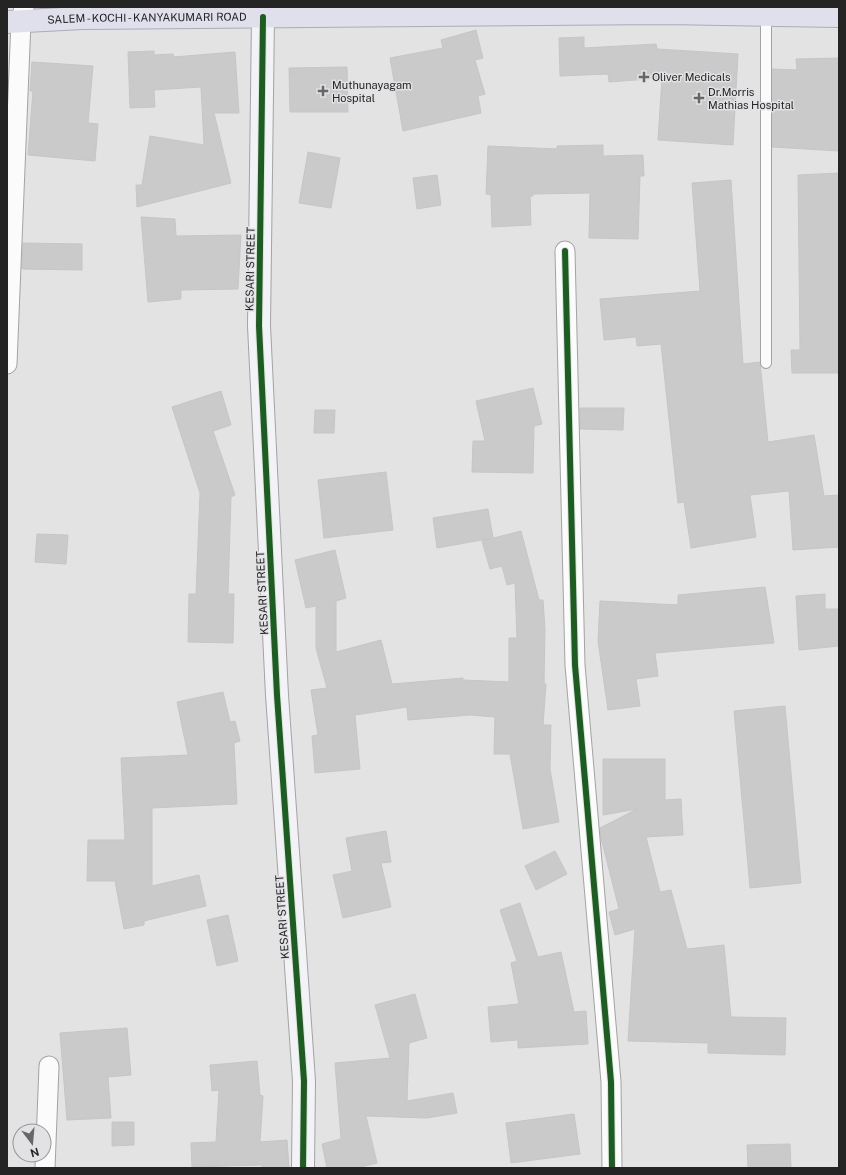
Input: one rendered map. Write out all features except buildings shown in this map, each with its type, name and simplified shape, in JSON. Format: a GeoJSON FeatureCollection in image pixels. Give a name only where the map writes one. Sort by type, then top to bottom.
{"type":"FeatureCollection","features":[{"type":"Feature","properties":{"kind":"highway","name":"SALEM - KOCHI - KANYAKUMARI ROAD"},"geometry":{"type":"LineString","coordinates":[[17,17],[82,12],[263,17],[766,11],[839,16]]}},
{"type":"Feature","properties":{"kind":"street"},"geometry":{"type":"LineString","coordinates":[[7,364],[17,17]]}},
{"type":"Feature","properties":{"kind":"street","name":"KESARI STREET"},"geometry":{"type":"LineString","coordinates":[[263,17],[259,326],[277,695],[304,1081],[302,1168]]}},
{"type":"Feature","properties":{"kind":"street"},"geometry":{"type":"LineString","coordinates":[[565,251],[575,665],[611,1082],[612,1168]]}},
{"type":"Feature","properties":{"kind":"street"},"geometry":{"type":"LineString","coordinates":[[45,1168],[49,1066]]}},
{"type":"Feature","properties":{"kind":"lane"},"geometry":{"type":"LineString","coordinates":[[766,11],[766,363]]}},
{"type":"Feature","properties":{"kind":"cycle path"},"geometry":{"type":"LineString","coordinates":[[263,17],[259,326],[277,695],[304,1081],[303,1168]]}},
{"type":"Feature","properties":{"kind":"cycle path"},"geometry":{"type":"LineString","coordinates":[[565,251],[575,665],[611,1082],[612,1168]]}},
{"type":"Feature","properties":{"kind":"place","name":"Oliver Medicals"},"geometry":{"type":"Point","coordinates":[644,77]}},
{"type":"Feature","properties":{"kind":"place","name":"Muthunayagam Hospital"},"geometry":{"type":"Point","coordinates":[323,91]}},
{"type":"Feature","properties":{"kind":"place","name":"Dr.Morris Mathias Hospital"},"geometry":{"type":"Point","coordinates":[699,98]}}]}
